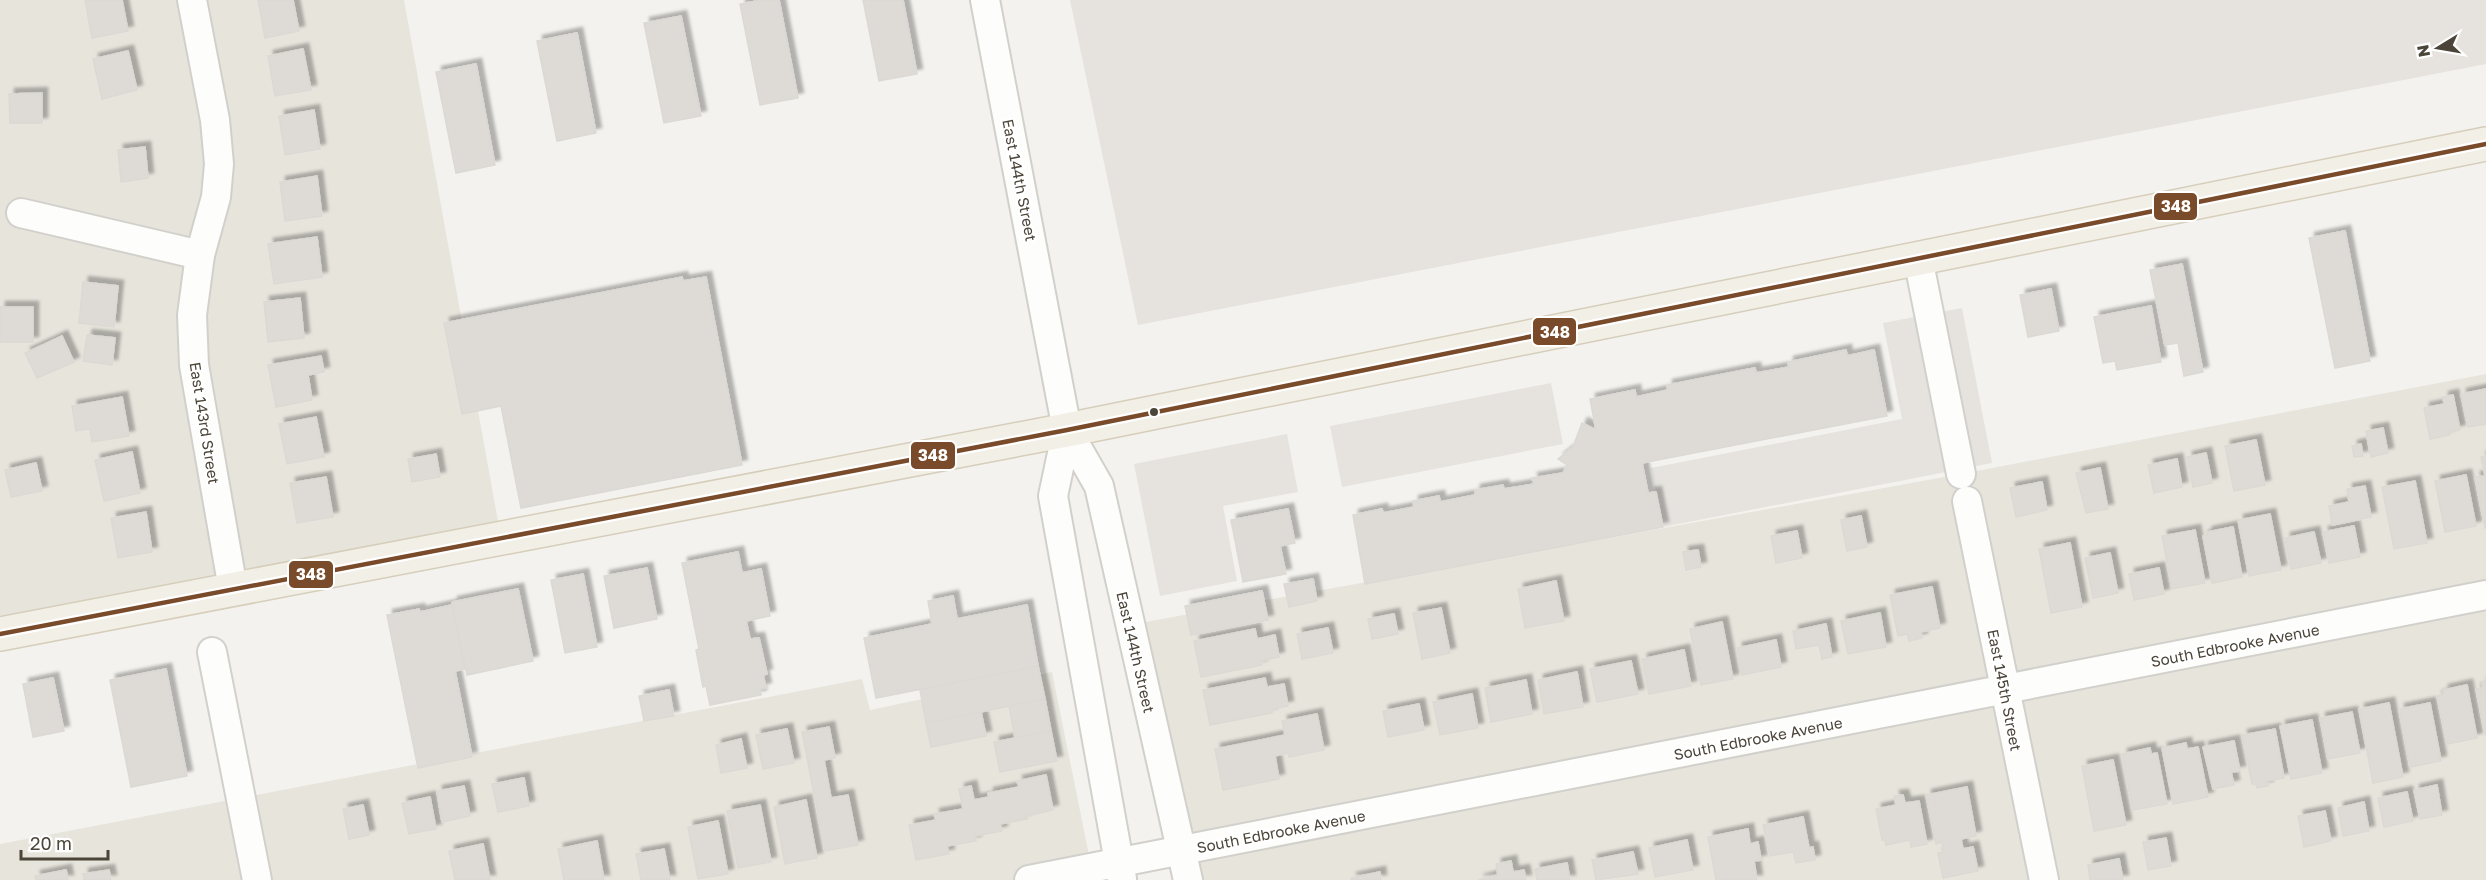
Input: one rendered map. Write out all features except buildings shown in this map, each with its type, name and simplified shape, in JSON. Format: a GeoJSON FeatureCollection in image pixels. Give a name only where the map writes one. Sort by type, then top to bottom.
{"type":"FeatureCollection","features":[{"type":"Feature","properties":{"kind":"main road"},"geometry":{"type":"LineString","coordinates":[[0,634],[1067,430],[2486,144]]}},
{"type":"Feature","properties":{"kind":"street","name":"East 143rd Street"},"geometry":{"type":"LineString","coordinates":[[192,0],[216,120],[219,164],[216,197],[200,255],[192,315],[194,365],[233,589]]}},
{"type":"Feature","properties":{"kind":"street","name":"East 144th Street"},"geometry":{"type":"LineString","coordinates":[[985,0],[1067,430],[1099,486],[1188,880]]}},
{"type":"Feature","properties":{"kind":"street"},"geometry":{"type":"LineString","coordinates":[[21,213],[200,255]]}},
{"type":"Feature","properties":{"kind":"street","name":"East 145th Street"},"geometry":{"type":"LineString","coordinates":[[1918,258],[2044,880]]}},
{"type":"Feature","properties":{"kind":"street","name":"East 144th Street"},"geometry":{"type":"LineString","coordinates":[[1067,430],[1053,496],[1070,578],[1120,871]]}},
{"type":"Feature","properties":{"kind":"street","name":"South Edbrooke Avenue"},"geometry":{"type":"LineString","coordinates":[[1029,880],[1120,871],[1182,850],[2486,596]]}},
{"type":"Feature","properties":{"kind":"street"},"geometry":{"type":"LineString","coordinates":[[212,652],[257,880]]}},
{"type":"Feature","properties":{"kind":"shaded area"},"geometry":{"type":"Polygon","coordinates":[[[0,0],[404,0],[501,538],[0,636],[0,0]]]}},
{"type":"Feature","properties":{"kind":"shaded area"},"geometry":{"type":"Polygon","coordinates":[[[1070,0],[2486,0],[2486,64],[1138,325],[1070,0]]]}},
{"type":"Feature","properties":{"kind":"shaded area"},"geometry":{"type":"Polygon","coordinates":[[[1962,308],[1992,463],[1663,527],[1651,468],[1902,419],[1883,323],[1962,308]]]}},
{"type":"Feature","properties":{"kind":"shaded area"},"geometry":{"type":"Polygon","coordinates":[[[2486,374],[2486,880],[1180,880],[1129,625],[1961,474],[2486,374]]]}},
{"type":"Feature","properties":{"kind":"shaded area"},"geometry":{"type":"Polygon","coordinates":[[[1551,383],[1563,444],[1342,487],[1330,426],[1551,383]]]}},
{"type":"Feature","properties":{"kind":"shaded area"},"geometry":{"type":"Polygon","coordinates":[[[1287,434],[1298,492],[1223,506],[1237,581],[1160,596],[1134,464],[1287,434]]]}},
{"type":"Feature","properties":{"kind":"shaded area"},"geometry":{"type":"Polygon","coordinates":[[[1052,672],[1094,880],[0,880],[0,844],[862,679],[870,710],[1052,672]]]}},
{"type":"Feature","properties":{"kind":"transit line","name":"348"},"geometry":{"type":"LineString","coordinates":[[0,634],[1067,430],[2486,144]]}}]}
